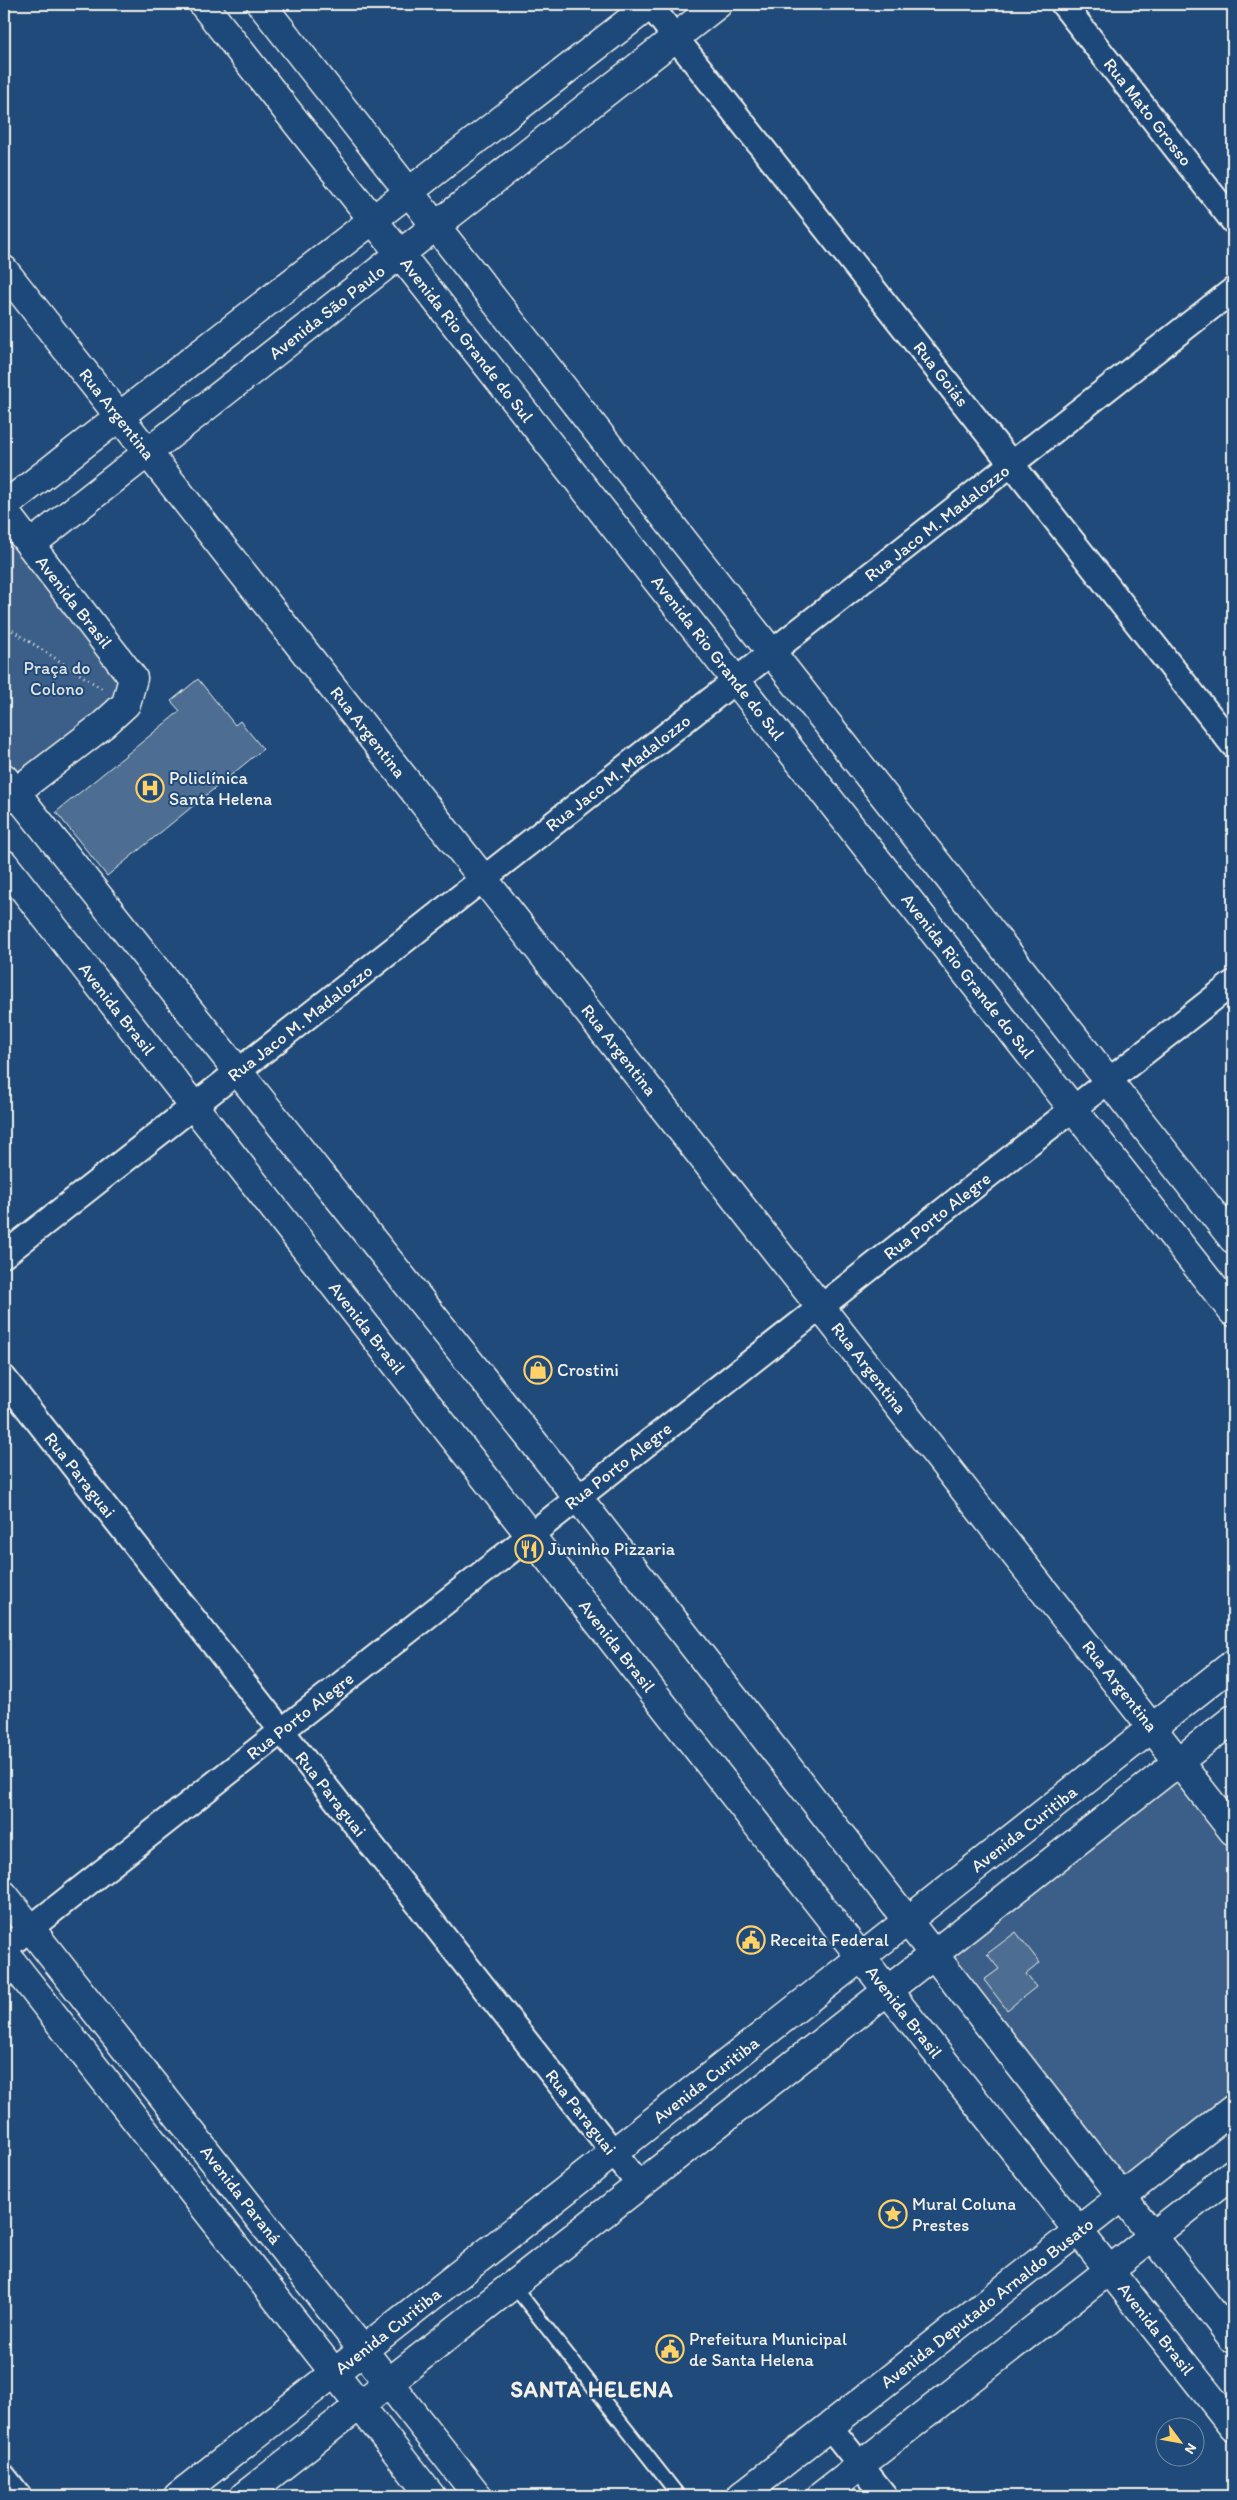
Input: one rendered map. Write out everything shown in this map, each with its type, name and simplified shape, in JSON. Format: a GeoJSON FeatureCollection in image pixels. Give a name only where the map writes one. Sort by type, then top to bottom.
{"type":"FeatureCollection","features":[{"type":"Feature","properties":{"kind":"street","name":"Avenida Rio Grande do Sul"},"geometry":{"type":"LineString","coordinates":[[203,4],[1233,1312]]}},
{"type":"Feature","properties":{"kind":"street"},"geometry":{"type":"LineString","coordinates":[[261,4],[1233,1239]]}},
{"type":"Feature","properties":{"kind":"street"},"geometry":{"type":"LineString","coordinates":[[4,506],[650,4]]}},
{"type":"Feature","properties":{"kind":"street","name":"Rua Goiás"},"geometry":{"type":"LineString","coordinates":[[650,4],[1233,745]]}},
{"type":"Feature","properties":{"kind":"street","name":"Avenida São Paulo"},"geometry":{"type":"LineString","coordinates":[[30,545],[718,4]]}},
{"type":"Feature","properties":{"kind":"street","name":"Rua Mato Grosso"},"geometry":{"type":"LineString","coordinates":[[1062,4],[1233,221]]}},
{"type":"Feature","properties":{"kind":"street","name":"Rua Argentina"},"geometry":{"type":"LineString","coordinates":[[4,270],[1233,1831]]}},
{"type":"Feature","properties":{"kind":"street","name":"Rua Jaco M. Madalozzo"},"geometry":{"type":"LineString","coordinates":[[4,1255],[1233,290]]}},
{"type":"Feature","properties":{"kind":"street","name":"Avenida Brasil"},"geometry":{"type":"LineString","coordinates":[[4,511],[133,678],[126,704]]}},
{"type":"Feature","properties":{"kind":"street"},"geometry":{"type":"LineString","coordinates":[[126,704],[103,725],[7,791],[238,1072],[578,1498],[1121,2197],[1233,2338]]}},
{"type":"Feature","properties":{"kind":"street","name":"Avenida Brasil"},"geometry":{"type":"LineString","coordinates":[[4,864],[861,1958],[1233,2426]]}},
{"type":"Feature","properties":{"kind":"street","name":"Rua Porto Alegre"},"geometry":{"type":"LineString","coordinates":[[4,1949],[1233,983]]}},
{"type":"Feature","properties":{"kind":"street","name":"Rua Paraguai"},"geometry":{"type":"LineString","coordinates":[[4,1378],[640,2186]]}},
{"type":"Feature","properties":{"kind":"street","name":"Avenida Curitiba"},"geometry":{"type":"LineString","coordinates":[[178,2496],[1233,1664]]}},
{"type":"Feature","properties":{"kind":"street"},"geometry":{"type":"LineString","coordinates":[[244,2496],[1233,1719]]}},
{"type":"Feature","properties":{"kind":"street","name":"Avenida Paraná"},"geometry":{"type":"LineString","coordinates":[[4,1895],[478,2496]]}},
{"type":"Feature","properties":{"kind":"street","name":"Avenida Paraná"},"geometry":{"type":"LineString","coordinates":[[4,1952],[432,2496]]}},
{"type":"Feature","properties":{"kind":"street","name":"Avenida Deputado Arnaldo Busato"},"geometry":{"type":"LineString","coordinates":[[741,2496],[1233,2109]]}},
{"type":"Feature","properties":{"kind":"street"},"geometry":{"type":"LineString","coordinates":[[821,2496],[1233,2173]]}},
{"type":"Feature","properties":{"kind":"street"},"geometry":{"type":"LineString","coordinates":[[212,2218],[240,2195]]}},
{"type":"Feature","properties":{"kind":"street"},"geometry":{"type":"LineString","coordinates":[[830,2427],[885,2496]]}},
{"type":"Feature","properties":{"kind":"street"},"geometry":{"type":"LineString","coordinates":[[4,2477],[19,2496]]}},
{"type":"Feature","properties":{"kind":"lane"},"geometry":{"type":"LineString","coordinates":[[513,2285],[679,2496]]}},
{"type":"Feature","properties":{"kind":"path"},"geometry":{"type":"LineString","coordinates":[[4,624],[126,704]]}},
{"type":"Feature","properties":{"kind":"green space","name":"Praça do Colono"},"geometry":{"type":"Polygon","coordinates":[[[4,523],[122,677],[120,695],[16,782],[4,766],[4,523]]]}},
{"type":"Feature","properties":{"kind":"green space"},"geometry":{"type":"Polygon","coordinates":[[[1178,1772],[1233,1842],[1233,2096],[1120,2183],[941,1957],[1178,1772]]]}},
{"type":"Feature","properties":{"kind":"building","name":"Policlínica Santa Helena"},"geometry":{"type":"Polygon","coordinates":[[[198,679],[235,725],[240,721],[263,749],[107,876],[56,812],[180,711],[171,701],[198,679]]]}},
{"type":"Feature","properties":{"kind":"building"},"geometry":{"type":"Polygon","coordinates":[[[1016,1932],[1040,1963],[1026,1974],[1036,1987],[1007,2010],[984,1980],[999,1969],[987,1954],[1016,1932]]]}},
{"type":"Feature","properties":{"kind":"place","name":"Policlínica Santa Helena"},"geometry":{"type":"Point","coordinates":[150,788]}},
{"type":"Feature","properties":{"kind":"place","name":"Crostini"},"geometry":{"type":"Point","coordinates":[538,1370]}},
{"type":"Feature","properties":{"kind":"place","name":"Juninho Pizzaria"},"geometry":{"type":"Point","coordinates":[529,1549]}},
{"type":"Feature","properties":{"kind":"place","name":"Receita Federal"},"geometry":{"type":"Point","coordinates":[751,1940]}},
{"type":"Feature","properties":{"kind":"place","name":"Mural Coluna Prestes"},"geometry":{"type":"Point","coordinates":[893,2214]}},
{"type":"Feature","properties":{"kind":"place","name":"Prefeitura Municipal de Santa Helena"},"geometry":{"type":"Point","coordinates":[670,2349]}},
{"type":"Feature","properties":{"kind":"district","name":"SANTA HELENA"},"geometry":{"type":"Point","coordinates":[592,2389]}}]}
